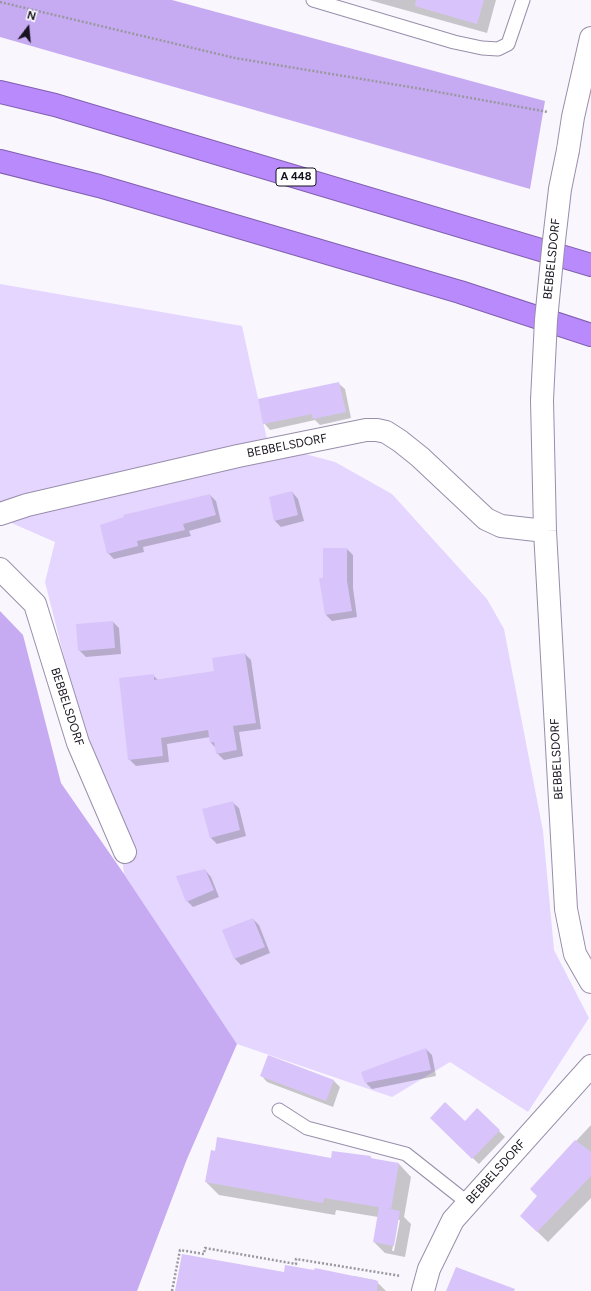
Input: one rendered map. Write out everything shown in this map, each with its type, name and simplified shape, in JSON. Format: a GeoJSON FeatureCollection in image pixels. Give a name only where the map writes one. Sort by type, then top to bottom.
{"type":"FeatureCollection","features":[{"type":"Feature","properties":{"kind":"highway","name":"A 448"},"geometry":{"type":"LineString","coordinates":[[0,92],[63,107],[591,265]]}},
{"type":"Feature","properties":{"kind":"highway"},"geometry":{"type":"LineString","coordinates":[[0,161],[99,186],[460,292],[591,335]]}},
{"type":"Feature","properties":{"kind":"street","name":"BEBBELSDORF"},"geometry":{"type":"LineString","coordinates":[[591,38],[573,117],[560,189],[546,320],[542,400],[545,454],[545,531],[566,910],[575,954],[591,982]]}},
{"type":"Feature","properties":{"kind":"street","name":"BEBBELSDORF"},"geometry":{"type":"LineString","coordinates":[[0,514],[27,505],[238,456],[366,430],[377,430],[386,432],[420,457],[486,519],[501,526],[545,531]]}},
{"type":"Feature","properties":{"kind":"street","name":"BEBBELSDORF"},"geometry":{"type":"LineString","coordinates":[[0,569],[35,604],[78,743],[125,852]]}},
{"type":"Feature","properties":{"kind":"street","name":"BEBBELSDORF"},"geometry":{"type":"LineString","coordinates":[[424,1286],[428,1269],[452,1220],[591,1066]]}},
{"type":"Feature","properties":{"kind":"lane"},"geometry":{"type":"LineString","coordinates":[[313,0],[454,42],[482,48],[498,49],[508,44],[523,0]]}},
{"type":"Feature","properties":{"kind":"lane"},"geometry":{"type":"LineString","coordinates":[[280,1110],[307,1128],[406,1154],[468,1203]]}},
{"type":"Feature","properties":{"kind":"path"},"geometry":{"type":"LineString","coordinates":[[0,2],[235,58],[573,117]]}},
{"type":"Feature","properties":{"kind":"path"},"geometry":{"type":"LineString","coordinates":[[172,1291],[180,1250],[204,1254],[205,1248],[296,1264],[296,1259],[424,1286]]}},
{"type":"Feature","properties":{"kind":"shaded area"},"geometry":{"type":"Polygon","coordinates":[[[0,0],[172,0],[545,101],[530,189],[0,37],[0,0]]]}},
{"type":"Feature","properties":{"kind":"shaded area"},"geometry":{"type":"Polygon","coordinates":[[[0,284],[242,326],[268,444],[335,462],[392,494],[487,599],[504,629],[543,831],[554,950],[589,1018],[528,1112],[450,1062],[392,1097],[237,1044],[124,874],[117,817],[84,736],[45,582],[55,542],[0,518],[0,284]]]}},
{"type":"Feature","properties":{"kind":"shaded area"},"geometry":{"type":"Polygon","coordinates":[[[0,611],[23,635],[61,783],[124,874],[237,1044],[187,1159],[137,1291],[0,1291],[0,611]]]}},
{"type":"Feature","properties":{"kind":"building"},"geometry":{"type":"Polygon","coordinates":[[[416,0],[484,0],[477,24],[415,6],[416,0]]]}},
{"type":"Feature","properties":{"kind":"building"},"geometry":{"type":"Polygon","coordinates":[[[339,382],[346,412],[313,419],[312,414],[263,424],[258,399],[339,382]]]}},
{"type":"Feature","properties":{"kind":"building"},"geometry":{"type":"Polygon","coordinates":[[[292,491],[298,515],[274,521],[269,497],[292,491]]]}},
{"type":"Feature","properties":{"kind":"building"},"geometry":{"type":"Polygon","coordinates":[[[210,494],[216,515],[183,524],[185,530],[137,541],[138,546],[107,554],[100,525],[124,517],[123,515],[210,494]]]}},
{"type":"Feature","properties":{"kind":"building"},"geometry":{"type":"Polygon","coordinates":[[[323,548],[347,548],[347,581],[352,611],[325,615],[319,578],[323,578],[323,548]]]}},
{"type":"Feature","properties":{"kind":"building"},"geometry":{"type":"Polygon","coordinates":[[[113,621],[115,648],[78,651],[76,624],[113,621]]]}},
{"type":"Feature","properties":{"kind":"building"},"geometry":{"type":"Polygon","coordinates":[[[245,653],[256,723],[233,726],[237,750],[216,754],[214,742],[210,743],[208,730],[161,738],[163,756],[128,760],[119,678],[154,674],[154,680],[214,671],[212,658],[245,653]]]}},
{"type":"Feature","properties":{"kind":"building"},"geometry":{"type":"Polygon","coordinates":[[[233,801],[240,830],[210,838],[202,809],[233,801]]]}},
{"type":"Feature","properties":{"kind":"building"},"geometry":{"type":"Polygon","coordinates":[[[205,869],[214,890],[186,902],[176,876],[205,869]]]}},
{"type":"Feature","properties":{"kind":"building"},"geometry":{"type":"Polygon","coordinates":[[[253,918],[265,947],[234,959],[222,930],[253,918]]]}},
{"type":"Feature","properties":{"kind":"building"},"geometry":{"type":"Polygon","coordinates":[[[426,1048],[431,1070],[365,1083],[361,1072],[426,1048]]]}},
{"type":"Feature","properties":{"kind":"building"},"geometry":{"type":"Polygon","coordinates":[[[268,1055],[334,1080],[326,1101],[260,1076],[268,1055]]]}},
{"type":"Feature","properties":{"kind":"building"},"geometry":{"type":"Polygon","coordinates":[[[445,1102],[465,1121],[477,1108],[500,1130],[472,1159],[430,1118],[445,1102]]]}},
{"type":"Feature","properties":{"kind":"building"},"geometry":{"type":"Polygon","coordinates":[[[217,1137],[331,1158],[332,1151],[371,1156],[370,1158],[399,1163],[391,1209],[324,1198],[323,1203],[205,1182],[211,1150],[215,1151],[217,1137]]]}},
{"type":"Feature","properties":{"kind":"building"},"geometry":{"type":"Polygon","coordinates":[[[575,1140],[591,1152],[591,1176],[537,1232],[520,1216],[537,1196],[530,1189],[575,1140]]]}},
{"type":"Feature","properties":{"kind":"building"},"geometry":{"type":"Polygon","coordinates":[[[379,1207],[400,1211],[394,1246],[373,1242],[379,1207]]]}},
{"type":"Feature","properties":{"kind":"building"},"geometry":{"type":"Polygon","coordinates":[[[182,1254],[284,1272],[285,1265],[314,1270],[315,1268],[378,1281],[377,1291],[175,1291],[182,1254]]]}},
{"type":"Feature","properties":{"kind":"building"},"geometry":{"type":"Polygon","coordinates":[[[456,1267],[515,1289],[514,1291],[446,1291],[456,1267]]]}}]}
